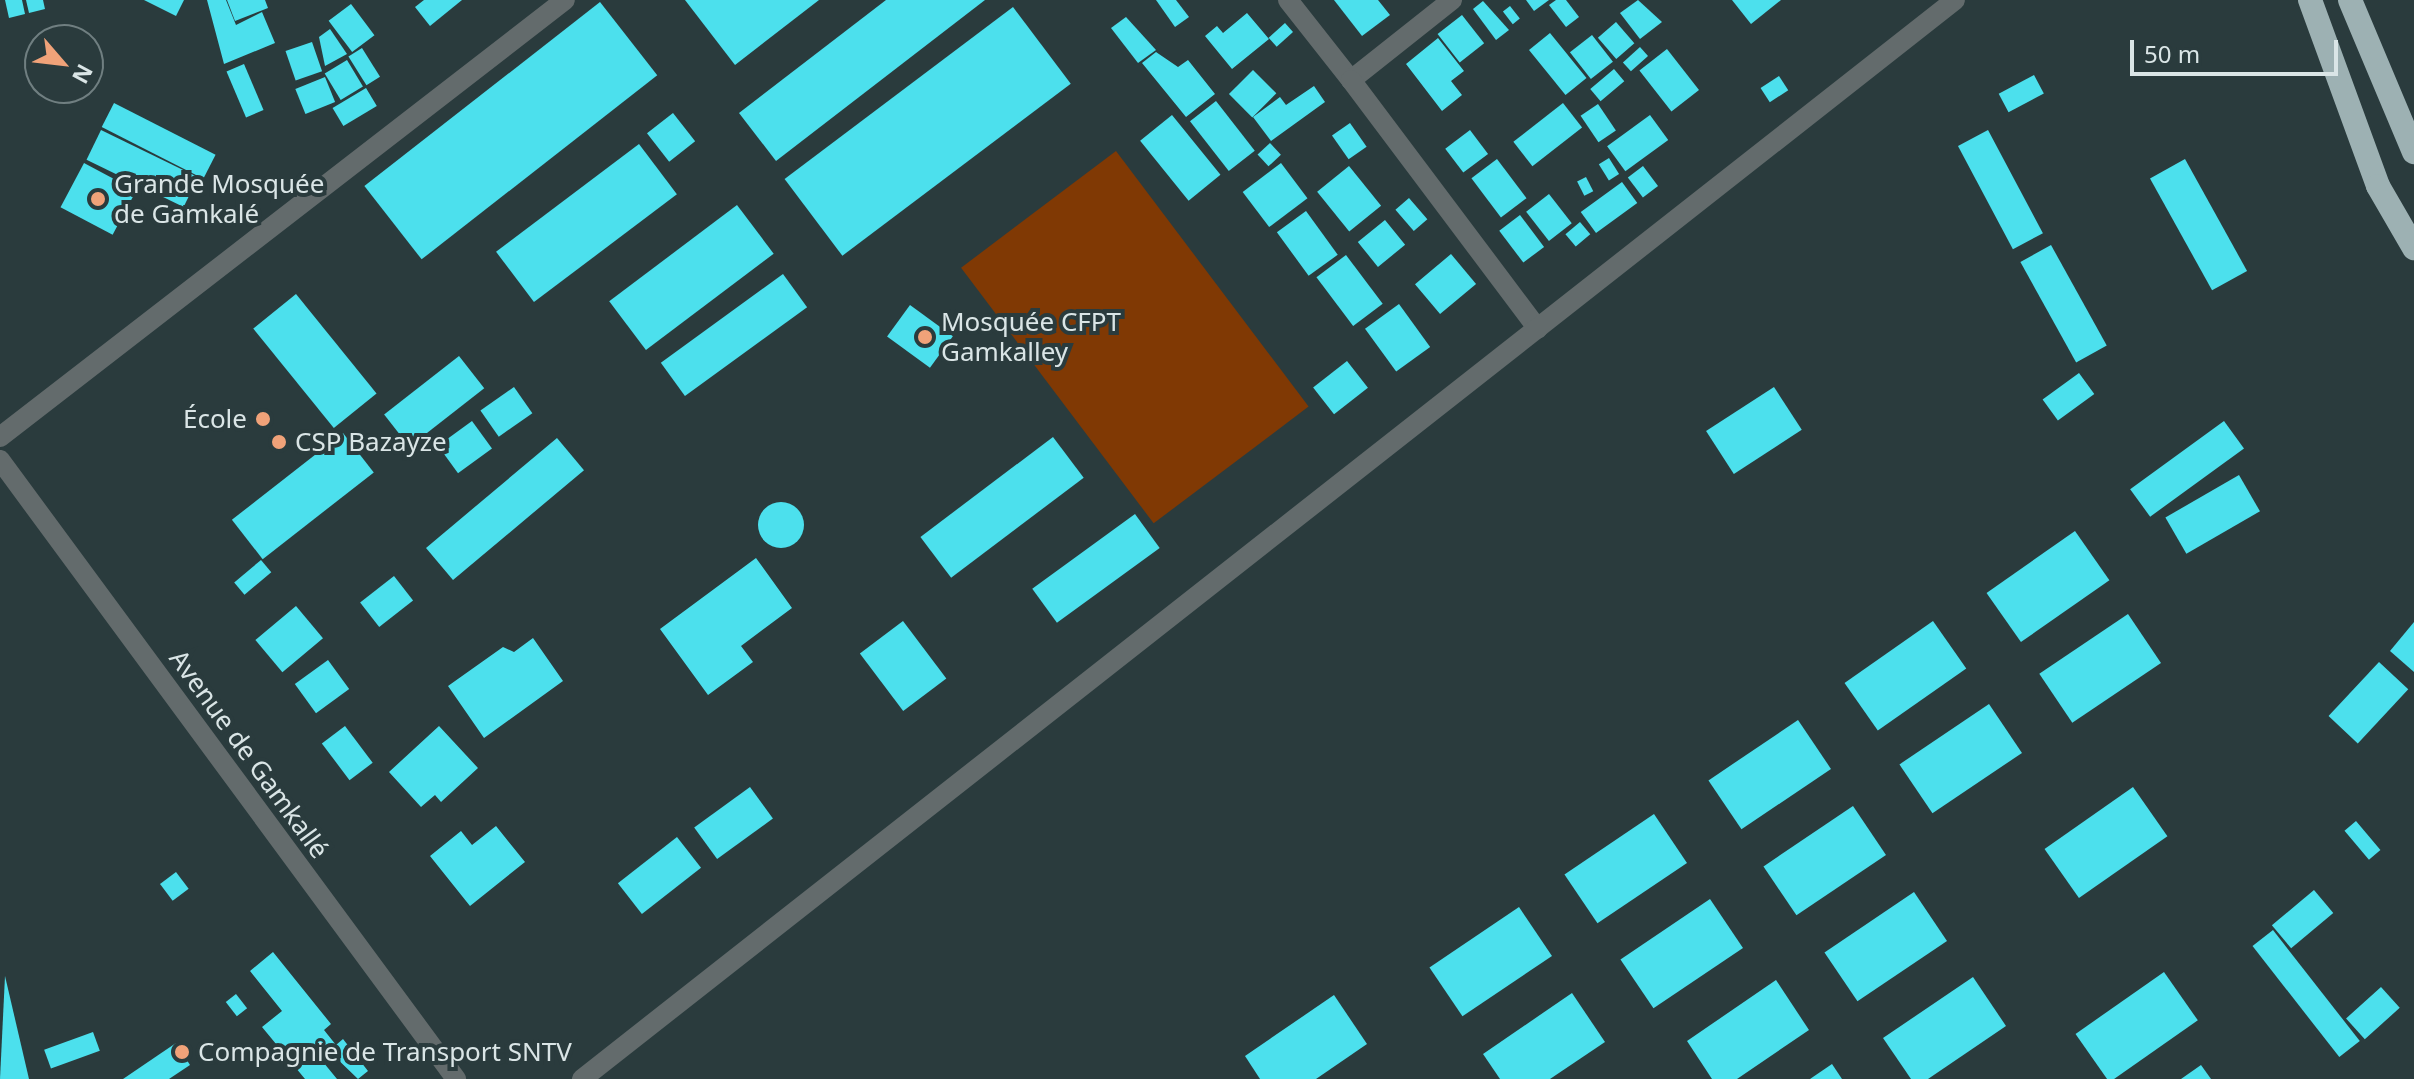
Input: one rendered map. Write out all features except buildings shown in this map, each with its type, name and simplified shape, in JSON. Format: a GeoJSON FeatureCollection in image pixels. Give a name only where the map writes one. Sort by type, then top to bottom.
{"type":"FeatureCollection","features":[{"type":"Feature","properties":{"kind":"highway"},"geometry":{"type":"LineString","coordinates":[[2310,0],[2378,186],[2414,248]]}},
{"type":"Feature","properties":{"kind":"highway"},"geometry":{"type":"LineString","coordinates":[[2350,0],[2414,152]]}},
{"type":"Feature","properties":{"kind":"street"},"geometry":{"type":"LineString","coordinates":[[0,437],[565,0]]}},
{"type":"Feature","properties":{"kind":"street"},"geometry":{"type":"LineString","coordinates":[[1288,0],[1538,329]]}},
{"type":"Feature","properties":{"kind":"street"},"geometry":{"type":"LineString","coordinates":[[1351,80],[1452,0]]}},
{"type":"Feature","properties":{"kind":"street"},"geometry":{"type":"LineString","coordinates":[[582,1079],[1955,0]]}},
{"type":"Feature","properties":{"kind":"street","name":"Avenue de Gamkallé"},"geometry":{"type":"LineString","coordinates":[[0,460],[456,1079]]}},
{"type":"Feature","properties":{"kind":"shaded area"},"geometry":{"type":"Polygon","coordinates":[[[1116,151],[1309,407],[1154,523],[961,268],[1116,151]]]}},
{"type":"Feature","properties":{"kind":"place","name":"Grande Mosquée de Gamkalé"},"geometry":{"type":"Point","coordinates":[98,199]}},
{"type":"Feature","properties":{"kind":"place","name":"Mosquée CFPT Gamkalley"},"geometry":{"type":"Point","coordinates":[925,337]}},
{"type":"Feature","properties":{"kind":"place","name":"École"},"geometry":{"type":"Point","coordinates":[263,419]}},
{"type":"Feature","properties":{"kind":"place","name":"CSP Bazayze"},"geometry":{"type":"Point","coordinates":[279,442]}},
{"type":"Feature","properties":{"kind":"place","name":"Compagnie de Transport SNTV"},"geometry":{"type":"Point","coordinates":[182,1052]}}]}
